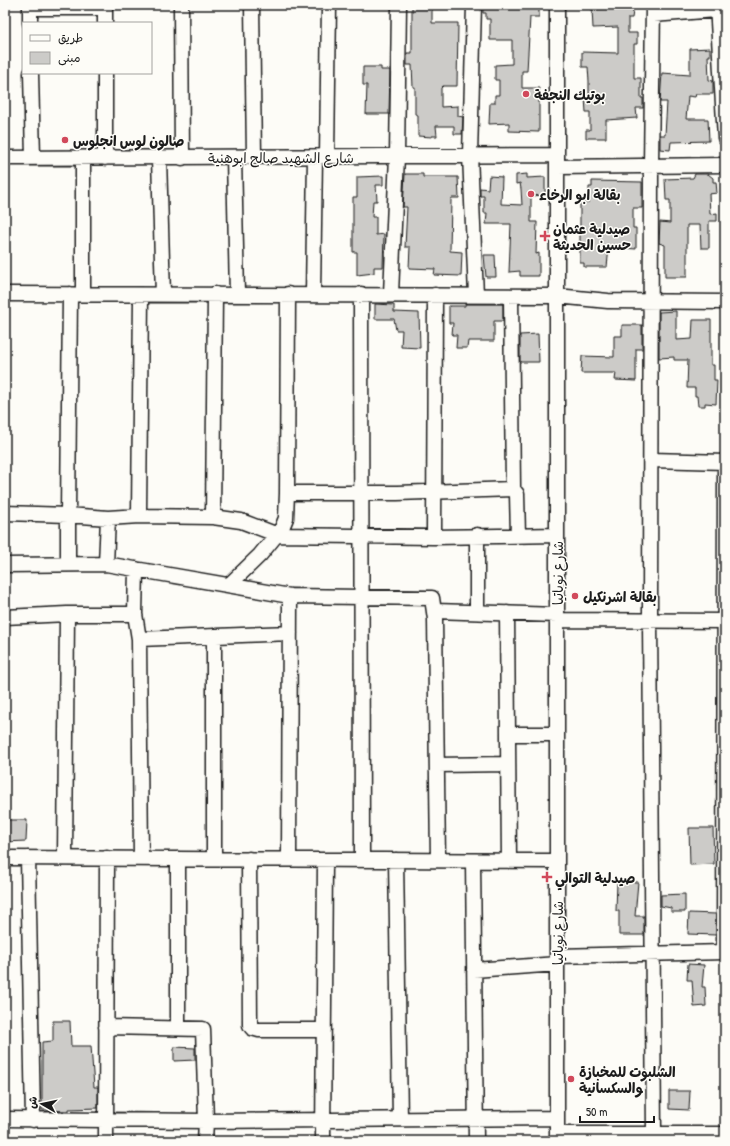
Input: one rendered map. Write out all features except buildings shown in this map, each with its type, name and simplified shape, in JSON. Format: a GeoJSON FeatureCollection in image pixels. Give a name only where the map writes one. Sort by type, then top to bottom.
{"type":"FeatureCollection","features":[{"type":"Feature","properties":{"kind":"street"},"geometry":{"type":"LineString","coordinates":[[181,5],[182,158]]}},
{"type":"Feature","properties":{"kind":"street"},"geometry":{"type":"LineString","coordinates":[[252,5],[254,157]]}},
{"type":"Feature","properties":{"kind":"street"},"geometry":{"type":"LineString","coordinates":[[313,294],[329,5]]}},
{"type":"Feature","properties":{"kind":"street"},"geometry":{"type":"LineString","coordinates":[[392,294],[397,156],[399,5]]}},
{"type":"Feature","properties":{"kind":"street"},"geometry":{"type":"LineString","coordinates":[[474,5],[470,155],[476,295]]}},
{"type":"Feature","properties":{"kind":"street","name":"شارع نوباتيا"},"geometry":{"type":"LineString","coordinates":[[557,5],[557,1138]]}},
{"type":"Feature","properties":{"kind":"street"},"geometry":{"type":"LineString","coordinates":[[30,22],[30,6],[105,6],[105,22]]}},
{"type":"Feature","properties":{"kind":"street"},"geometry":{"type":"LineString","coordinates":[[654,1134],[650,620],[652,302],[651,166],[653,10],[716,7],[725,138]]}},
{"type":"Feature","properties":{"kind":"street"},"geometry":{"type":"LineString","coordinates":[[31,74],[33,158]]}},
{"type":"Feature","properties":{"kind":"street"},"geometry":{"type":"LineString","coordinates":[[105,74],[105,158]]}},
{"type":"Feature","properties":{"kind":"street","name":"شارع الشهيد صالح ابوهنية"},"geometry":{"type":"LineString","coordinates":[[5,158],[83,159],[470,155],[651,166],[725,165]]}},
{"type":"Feature","properties":{"kind":"street"},"geometry":{"type":"LineString","coordinates":[[234,157],[237,294]]}},
{"type":"Feature","properties":{"kind":"street"},"geometry":{"type":"LineString","coordinates":[[158,158],[162,295]]}},
{"type":"Feature","properties":{"kind":"street"},"geometry":{"type":"LineString","coordinates":[[68,563],[68,515],[76,294],[83,159]]}},
{"type":"Feature","properties":{"kind":"street"},"geometry":{"type":"LineString","coordinates":[[5,294],[392,294],[557,296],[608,301],[725,302]]}},
{"type":"Feature","properties":{"kind":"street"},"geometry":{"type":"LineString","coordinates":[[213,517],[215,294]]}},
{"type":"Feature","properties":{"kind":"street"},"geometry":{"type":"LineString","coordinates":[[229,585],[278,535],[285,524],[287,493],[288,294]]}},
{"type":"Feature","properties":{"kind":"street"},"geometry":{"type":"LineString","coordinates":[[361,294],[362,860]]}},
{"type":"Feature","properties":{"kind":"street"},"geometry":{"type":"LineString","coordinates":[[139,516],[141,295]]}},
{"type":"Feature","properties":{"kind":"street"},"geometry":{"type":"LineString","coordinates":[[434,537],[435,295]]}},
{"type":"Feature","properties":{"kind":"street"},"geometry":{"type":"LineString","coordinates":[[511,296],[514,489],[517,492],[518,497],[518,535]]}},
{"type":"Feature","properties":{"kind":"street"},"geometry":{"type":"LineString","coordinates":[[474,970],[557,960],[724,952],[725,461],[651,460]]}},
{"type":"Feature","properties":{"kind":"street"},"geometry":{"type":"LineString","coordinates":[[287,493],[433,492],[514,489]]}},
{"type":"Feature","properties":{"kind":"street"},"geometry":{"type":"LineString","coordinates":[[5,513],[108,518],[139,516],[213,517],[241,521],[278,535],[361,537],[557,535]]}},
{"type":"Feature","properties":{"kind":"street"},"geometry":{"type":"LineString","coordinates":[[106,564],[108,518]]}},
{"type":"Feature","properties":{"kind":"street"},"geometry":{"type":"LineString","coordinates":[[477,535],[477,612]]}},
{"type":"Feature","properties":{"kind":"street"},"geometry":{"type":"LineString","coordinates":[[5,565],[68,563],[106,564],[290,596],[429,597],[434,600],[438,860]]}},
{"type":"Feature","properties":{"kind":"street"},"geometry":{"type":"LineString","coordinates":[[136,569],[135,614],[139,639],[142,858]]}},
{"type":"Feature","properties":{"kind":"street"},"geometry":{"type":"LineString","coordinates":[[289,859],[290,596]]}},
{"type":"Feature","properties":{"kind":"street"},"geometry":{"type":"LineString","coordinates":[[435,611],[507,613],[557,618],[724,621]]}},
{"type":"Feature","properties":{"kind":"street"},"geometry":{"type":"LineString","coordinates":[[507,613],[509,861]]}},
{"type":"Feature","properties":{"kind":"street"},"geometry":{"type":"LineString","coordinates":[[5,617],[67,614],[135,614]]}},
{"type":"Feature","properties":{"kind":"street"},"geometry":{"type":"LineString","coordinates":[[65,858],[67,614]]}},
{"type":"Feature","properties":{"kind":"street"},"geometry":{"type":"LineString","coordinates":[[139,639],[290,633]]}},
{"type":"Feature","properties":{"kind":"street"},"geometry":{"type":"LineString","coordinates":[[214,636],[214,859]]}},
{"type":"Feature","properties":{"kind":"street"},"geometry":{"type":"LineString","coordinates":[[508,734],[557,734]]}},
{"type":"Feature","properties":{"kind":"street"},"geometry":{"type":"LineString","coordinates":[[437,765],[508,764]]}},
{"type":"Feature","properties":{"kind":"street"},"geometry":{"type":"LineString","coordinates":[[5,858],[557,861]]}},
{"type":"Feature","properties":{"kind":"street"},"geometry":{"type":"LineString","coordinates":[[28,858],[33,1120]]}},
{"type":"Feature","properties":{"kind":"street"},"geometry":{"type":"LineString","coordinates":[[106,1141],[107,858]]}},
{"type":"Feature","properties":{"kind":"street"},"geometry":{"type":"LineString","coordinates":[[178,859],[178,1027]]}},
{"type":"Feature","properties":{"kind":"street"},"geometry":{"type":"LineString","coordinates":[[249,859],[250,1025],[252,1028],[259,1030],[324,1030]]}},
{"type":"Feature","properties":{"kind":"street"},"geometry":{"type":"LineString","coordinates":[[323,1141],[325,860]]}},
{"type":"Feature","properties":{"kind":"street"},"geometry":{"type":"LineString","coordinates":[[396,860],[400,1119]]}},
{"type":"Feature","properties":{"kind":"street"},"geometry":{"type":"LineString","coordinates":[[473,861],[476,1141]]}},
{"type":"Feature","properties":{"kind":"street"},"geometry":{"type":"LineString","coordinates":[[106,1027],[178,1027],[203,1029],[206,1121],[205,1141]]}},
{"type":"Feature","properties":{"kind":"street"},"geometry":{"type":"LineString","coordinates":[[5,1119],[206,1121],[453,1118],[476,1120],[557,1118]]}},
{"type":"Feature","properties":{"kind":"street"},"geometry":{"type":"LineString","coordinates":[[557,1138],[654,1134],[706,1138],[725,1134]]}},
{"type":"Feature","properties":{"kind":"place","name":"بوتيك النجفة"},"geometry":{"type":"Point","coordinates":[526,94]}},
{"type":"Feature","properties":{"kind":"place","name":"صالون لوس انجلوس"},"geometry":{"type":"Point","coordinates":[65,140]}},
{"type":"Feature","properties":{"kind":"place","name":"بقالة ابو الرخاء"},"geometry":{"type":"Point","coordinates":[531,194]}},
{"type":"Feature","properties":{"kind":"place","name":"صيدلية عثمان حسين الحديثة"},"geometry":{"type":"Point","coordinates":[545,236]}},
{"type":"Feature","properties":{"kind":"place","name":"بقالة اشرنكيل"},"geometry":{"type":"Point","coordinates":[575,596]}},
{"type":"Feature","properties":{"kind":"place","name":"صيدلية التوالي"},"geometry":{"type":"Point","coordinates":[547,877]}},
{"type":"Feature","properties":{"kind":"place","name":"الشلبوت للمخبازة والسكسانية"},"geometry":{"type":"Point","coordinates":[571,1079]}}]}
